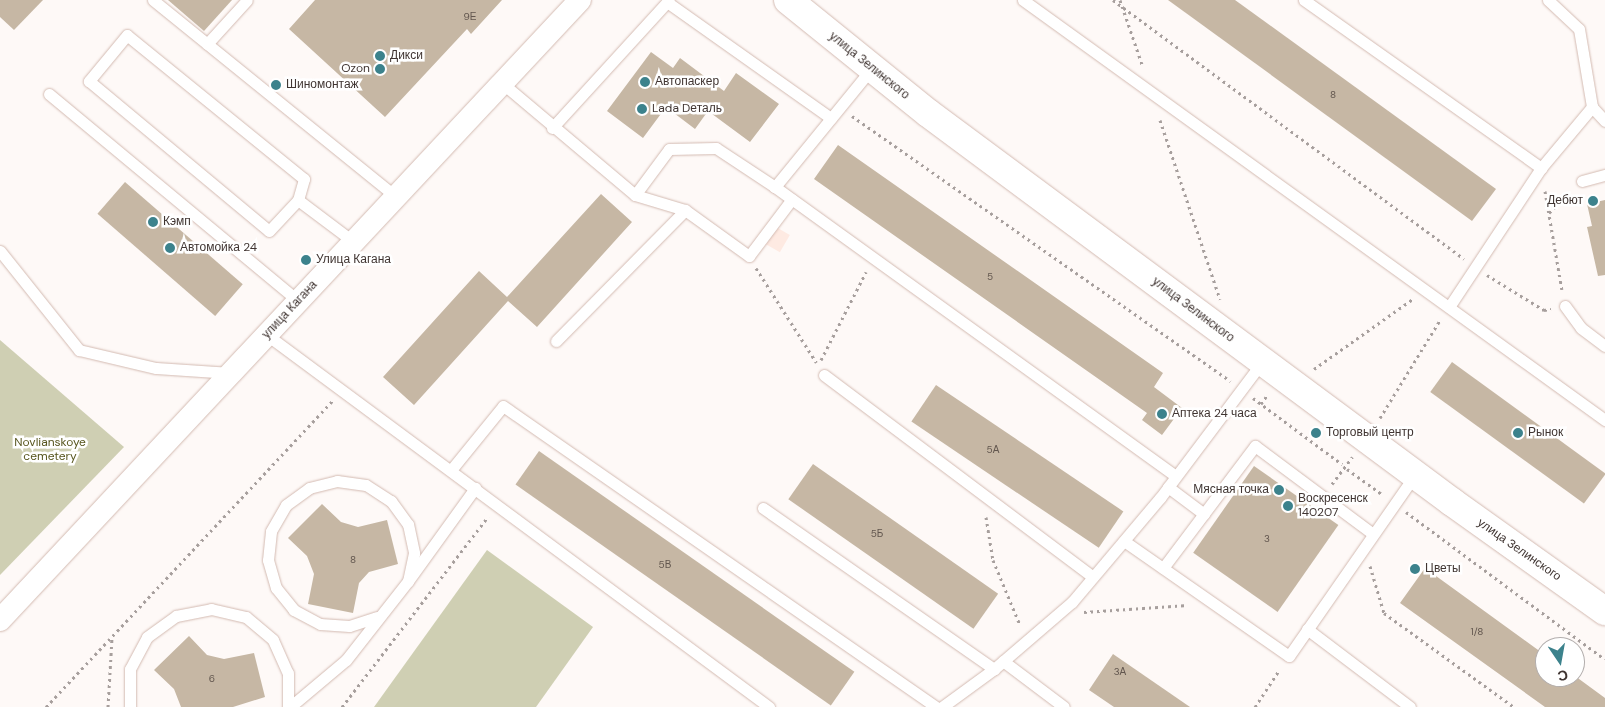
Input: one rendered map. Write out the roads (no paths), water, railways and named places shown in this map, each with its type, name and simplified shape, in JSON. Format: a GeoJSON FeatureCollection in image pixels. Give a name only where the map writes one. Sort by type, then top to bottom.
{"type":"FeatureCollection","features":[{"type":"Feature","properties":{"kind":"street","name":"улица Кагана"},"geometry":{"type":"LineString","coordinates":[[0,620],[580,0]]}},
{"type":"Feature","properties":{"kind":"street","name":"улица Зелинского"},"geometry":{"type":"LineString","coordinates":[[788,0],[872,68],[1263,362],[1415,475],[1605,611]]}},
{"type":"Feature","properties":{"kind":"lane"},"geometry":{"type":"LineString","coordinates":[[153,0],[396,197]]}},
{"type":"Feature","properties":{"kind":"lane"},"geometry":{"type":"LineString","coordinates":[[207,44],[247,0]]}},
{"type":"Feature","properties":{"kind":"lane"},"geometry":{"type":"LineString","coordinates":[[1023,0],[1605,420]]}},
{"type":"Feature","properties":{"kind":"lane"},"geometry":{"type":"LineString","coordinates":[[1304,0],[1541,168]]}},
{"type":"Feature","properties":{"kind":"lane"},"geometry":{"type":"LineString","coordinates":[[1548,0],[1579,29],[1592,107],[1605,121]]}},
{"type":"Feature","properties":{"kind":"lane"},"geometry":{"type":"LineString","coordinates":[[552,128],[668,1],[830,118]]}},
{"type":"Feature","properties":{"kind":"lane"},"geometry":{"type":"LineString","coordinates":[[127,35],[304,179],[298,200],[269,231],[89,81],[127,35]]}},
{"type":"Feature","properties":{"kind":"lane"},"geometry":{"type":"LineString","coordinates":[[775,186],[872,68]]}},
{"type":"Feature","properties":{"kind":"lane"},"geometry":{"type":"LineString","coordinates":[[502,83],[552,128],[635,195],[685,210],[749,256],[792,199]]}},
{"type":"Feature","properties":{"kind":"lane"},"geometry":{"type":"LineString","coordinates":[[49,94],[298,301]]}},
{"type":"Feature","properties":{"kind":"lane"},"geometry":{"type":"LineString","coordinates":[[1449,307],[1541,168],[1592,107]]}},
{"type":"Feature","properties":{"kind":"lane"},"geometry":{"type":"LineString","coordinates":[[635,195],[669,149],[716,148],[775,186],[1176,476]]}},
{"type":"Feature","properties":{"kind":"lane"},"geometry":{"type":"LineString","coordinates":[[1582,181],[1605,175]]}},
{"type":"Feature","properties":{"kind":"lane"},"geometry":{"type":"LineString","coordinates":[[298,200],[354,242]]}},
{"type":"Feature","properties":{"kind":"lane"},"geometry":{"type":"LineString","coordinates":[[556,341],[685,210]]}},
{"type":"Feature","properties":{"kind":"lane"},"geometry":{"type":"LineString","coordinates":[[0,250],[79,350],[156,368],[231,373]]}},
{"type":"Feature","properties":{"kind":"lane"},"geometry":{"type":"LineString","coordinates":[[1565,306],[1581,328],[1605,346]]}},
{"type":"Feature","properties":{"kind":"lane"},"geometry":{"type":"LineString","coordinates":[[267,335],[770,707]]}},
{"type":"Feature","properties":{"kind":"lane"},"geometry":{"type":"LineString","coordinates":[[942,707],[994,669],[1027,641],[1058,614],[1093,577],[1168,487],[1243,391],[1263,362]]}},
{"type":"Feature","properties":{"kind":"lane"},"geometry":{"type":"LineString","coordinates":[[824,375],[983,497],[1093,577]]}},
{"type":"Feature","properties":{"kind":"lane"},"geometry":{"type":"LineString","coordinates":[[451,470],[503,406],[936,707]]}},
{"type":"Feature","properties":{"kind":"lane"},"geometry":{"type":"LineString","coordinates":[[1163,568],[1255,446],[1373,534]]}},
{"type":"Feature","properties":{"kind":"lane"},"geometry":{"type":"LineString","coordinates":[[1124,541],[1288,656],[1415,475]]}},
{"type":"Feature","properties":{"kind":"lane"},"geometry":{"type":"LineString","coordinates":[[377,617],[349,626],[320,624],[294,610],[276,588],[268,560],[271,531],[286,505],[309,488],[337,481],[366,485],[391,500],[408,524],[414,553],[408,581]]}},
{"type":"Feature","properties":{"kind":"lane"},"geometry":{"type":"LineString","coordinates":[[1168,487],[1204,514]]}},
{"type":"Feature","properties":{"kind":"lane"},"geometry":{"type":"LineString","coordinates":[[289,707],[346,660],[377,617],[408,581],[475,488]]}},
{"type":"Feature","properties":{"kind":"lane"},"geometry":{"type":"LineString","coordinates":[[763,508],[994,669]]}},
{"type":"Feature","properties":{"kind":"lane"},"geometry":{"type":"LineString","coordinates":[[130,707],[130,669],[147,637],[176,616],[211,609],[246,618],[273,640],[288,673],[289,707]]}},
{"type":"Feature","properties":{"kind":"lane"},"geometry":{"type":"LineString","coordinates":[[1307,629],[1410,707]]}},
{"type":"Feature","properties":{"kind":"lane"},"geometry":{"type":"LineString","coordinates":[[1003,661],[1064,707]]}},
{"type":"Feature","properties":{"kind":"place","name":"Дикси"},"geometry":{"type":"Point","coordinates":[380,56]}},
{"type":"Feature","properties":{"kind":"place","name":"Ozon"},"geometry":{"type":"Point","coordinates":[380,69]}},
{"type":"Feature","properties":{"kind":"place","name":"Автопаскер"},"geometry":{"type":"Point","coordinates":[645,82]}},
{"type":"Feature","properties":{"kind":"place","name":"Шиномонтаж"},"geometry":{"type":"Point","coordinates":[276,85]}},
{"type":"Feature","properties":{"kind":"place","name":"Lada Dеталь"},"geometry":{"type":"Point","coordinates":[642,109]}},
{"type":"Feature","properties":{"kind":"place","name":"Дебют"},"geometry":{"type":"Point","coordinates":[1593,201]}},
{"type":"Feature","properties":{"kind":"place","name":"Кэмп"},"geometry":{"type":"Point","coordinates":[153,222]}},
{"type":"Feature","properties":{"kind":"place","name":"Автомойка 24"},"geometry":{"type":"Point","coordinates":[170,248]}},
{"type":"Feature","properties":{"kind":"place","name":"Улица Кагана"},"geometry":{"type":"Point","coordinates":[306,260]}},
{"type":"Feature","properties":{"kind":"place","name":"Аптека 24 часа"},"geometry":{"type":"Point","coordinates":[1162,414]}},
{"type":"Feature","properties":{"kind":"place","name":"Торговый центр"},"geometry":{"type":"Point","coordinates":[1316,433]}},
{"type":"Feature","properties":{"kind":"place","name":"Рынок"},"geometry":{"type":"Point","coordinates":[1518,433]}},
{"type":"Feature","properties":{"kind":"place","name":"Мясная точка"},"geometry":{"type":"Point","coordinates":[1279,490]}},
{"type":"Feature","properties":{"kind":"place","name":"Воскресенск 140207"},"geometry":{"type":"Point","coordinates":[1288,506]}},
{"type":"Feature","properties":{"kind":"place","name":"Цветы"},"geometry":{"type":"Point","coordinates":[1415,569]}},
{"type":"Feature","properties":{"kind":"park label","name":"Novlianskoye cemetery"},"geometry":{"type":"Point","coordinates":[50,450]}}]}
